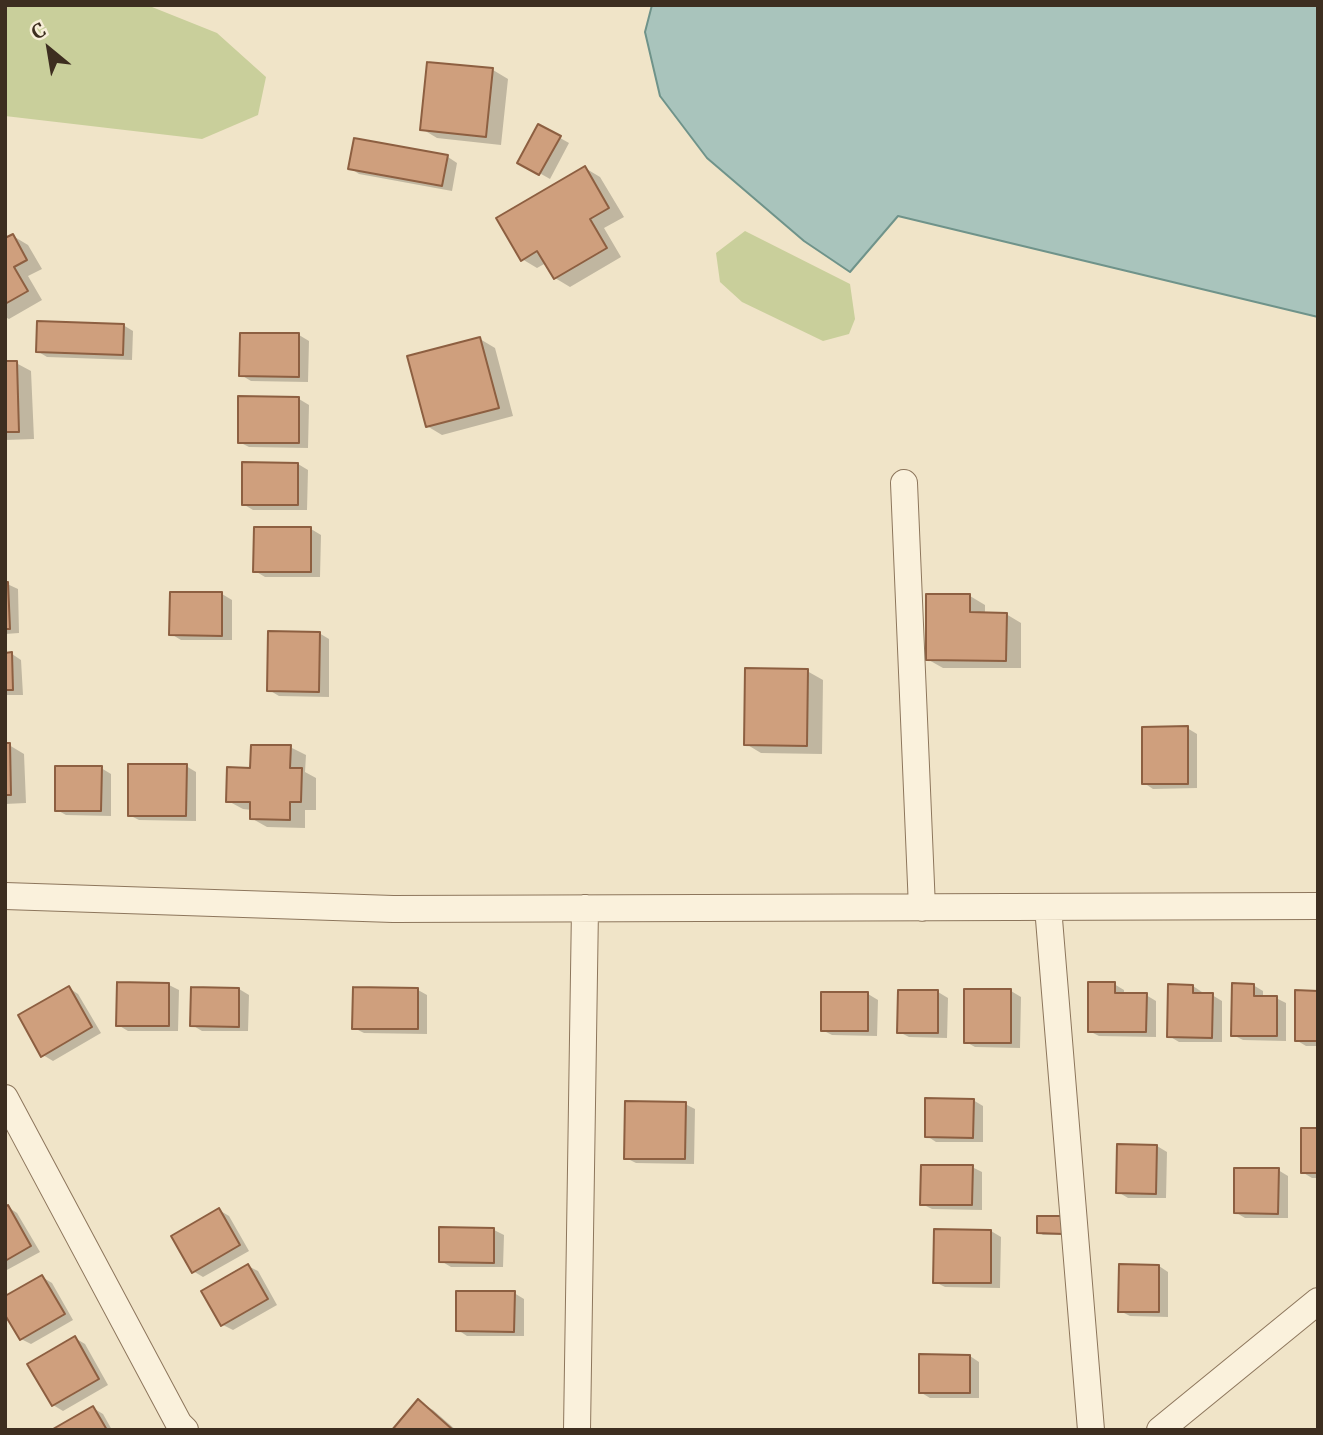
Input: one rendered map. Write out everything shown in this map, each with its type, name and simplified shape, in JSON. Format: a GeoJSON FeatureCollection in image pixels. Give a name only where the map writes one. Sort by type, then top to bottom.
{"type":"FeatureCollection","features":[{"type":"Feature","properties":{"kind":"street"},"geometry":{"type":"LineString","coordinates":[[904,483],[922,908]]}},
{"type":"Feature","properties":{"kind":"street"},"geometry":{"type":"LineString","coordinates":[[5,896],[393,909],[1318,906]]}},
{"type":"Feature","properties":{"kind":"street"},"geometry":{"type":"LineString","coordinates":[[1048,907],[1091,1430]]}},
{"type":"Feature","properties":{"kind":"street"},"geometry":{"type":"LineString","coordinates":[[577,1430],[585,908]]}},
{"type":"Feature","properties":{"kind":"street"},"geometry":{"type":"LineString","coordinates":[[5,1098],[185,1430]]}},
{"type":"Feature","properties":{"kind":"street"},"geometry":{"type":"LineString","coordinates":[[1160,1430],[1318,1301]]}},
{"type":"Feature","properties":{"kind":"green space"},"geometry":{"type":"Polygon","coordinates":[[[5,5],[147,5],[217,33],[266,77],[258,115],[202,139],[5,116],[5,5]]]}},
{"type":"Feature","properties":{"kind":"green space"},"geometry":{"type":"Polygon","coordinates":[[[745,231],[850,284],[855,319],[849,334],[823,341],[742,302],[720,282],[716,253],[745,231]]]}},
{"type":"Feature","properties":{"kind":"water"},"geometry":{"type":"Polygon","coordinates":[[[652,5],[1318,5],[1318,317],[898,216],[850,272],[804,241],[707,158],[660,96],[645,32],[652,5]]]}},
{"type":"Feature","properties":{"kind":"building"},"geometry":{"type":"Polygon","coordinates":[[[427,62],[493,68],[486,137],[420,130],[427,62]]]}},
{"type":"Feature","properties":{"kind":"building"},"geometry":{"type":"Polygon","coordinates":[[[538,124],[561,136],[539,175],[517,163],[538,124]]]}},
{"type":"Feature","properties":{"kind":"building"},"geometry":{"type":"Polygon","coordinates":[[[354,138],[448,155],[442,186],[348,169],[354,138]]]}},
{"type":"Feature","properties":{"kind":"building"},"geometry":{"type":"Polygon","coordinates":[[[585,166],[609,208],[590,219],[607,248],[554,279],[537,251],[521,261],[496,218],[585,166]]]}},
{"type":"Feature","properties":{"kind":"building"},"geometry":{"type":"Polygon","coordinates":[[[13,234],[27,260],[14,267],[28,291],[5,304],[5,238],[13,234]]]}},
{"type":"Feature","properties":{"kind":"building"},"geometry":{"type":"Polygon","coordinates":[[[37,321],[124,324],[123,355],[36,352],[37,321]]]}},
{"type":"Feature","properties":{"kind":"building"},"geometry":{"type":"Polygon","coordinates":[[[240,333],[299,333],[299,377],[239,376],[240,333]]]}},
{"type":"Feature","properties":{"kind":"building"},"geometry":{"type":"Polygon","coordinates":[[[480,337],[499,408],[426,427],[407,356],[480,337]]]}},
{"type":"Feature","properties":{"kind":"building"},"geometry":{"type":"Polygon","coordinates":[[[5,361],[17,361],[19,432],[5,432],[5,361]]]}},
{"type":"Feature","properties":{"kind":"building"},"geometry":{"type":"Polygon","coordinates":[[[238,396],[299,397],[299,443],[238,443],[238,396]]]}},
{"type":"Feature","properties":{"kind":"building"},"geometry":{"type":"Polygon","coordinates":[[[242,462],[298,463],[298,505],[242,505],[242,462]]]}},
{"type":"Feature","properties":{"kind":"building"},"geometry":{"type":"Polygon","coordinates":[[[254,527],[311,527],[311,572],[253,572],[254,527]]]}},
{"type":"Feature","properties":{"kind":"building"},"geometry":{"type":"Polygon","coordinates":[[[5,582],[8,582],[10,629],[5,629],[5,582]]]}},
{"type":"Feature","properties":{"kind":"building"},"geometry":{"type":"Polygon","coordinates":[[[170,592],[222,592],[222,636],[169,635],[170,592]]]}},
{"type":"Feature","properties":{"kind":"building"},"geometry":{"type":"Polygon","coordinates":[[[926,594],[970,594],[970,612],[1007,613],[1006,661],[926,660],[926,594]]]}},
{"type":"Feature","properties":{"kind":"building"},"geometry":{"type":"Polygon","coordinates":[[[268,631],[320,632],[319,692],[267,691],[268,631]]]}},
{"type":"Feature","properties":{"kind":"building"},"geometry":{"type":"Polygon","coordinates":[[[12,652],[13,690],[5,690],[5,653],[12,652]]]}},
{"type":"Feature","properties":{"kind":"building"},"geometry":{"type":"Polygon","coordinates":[[[745,668],[808,669],[807,746],[744,745],[745,668]]]}},
{"type":"Feature","properties":{"kind":"building"},"geometry":{"type":"Polygon","coordinates":[[[1188,726],[1188,784],[1142,784],[1142,727],[1188,726]]]}},
{"type":"Feature","properties":{"kind":"building"},"geometry":{"type":"Polygon","coordinates":[[[5,743],[10,743],[11,795],[5,795],[5,743]]]}},
{"type":"Feature","properties":{"kind":"building"},"geometry":{"type":"Polygon","coordinates":[[[251,745],[291,745],[290,768],[302,768],[301,802],[290,802],[290,820],[250,819],[250,802],[226,802],[227,767],[250,768],[251,745]]]}},
{"type":"Feature","properties":{"kind":"building"},"geometry":{"type":"Polygon","coordinates":[[[128,764],[187,764],[186,816],[128,816],[128,764]]]}},
{"type":"Feature","properties":{"kind":"building"},"geometry":{"type":"Polygon","coordinates":[[[55,766],[102,766],[101,811],[55,811],[55,766]]]}},
{"type":"Feature","properties":{"kind":"building"},"geometry":{"type":"Polygon","coordinates":[[[117,982],[169,983],[169,1026],[116,1026],[117,982]]]}},
{"type":"Feature","properties":{"kind":"building"},"geometry":{"type":"Polygon","coordinates":[[[1088,982],[1115,982],[1115,993],[1147,993],[1146,1032],[1088,1032],[1088,982]]]}},
{"type":"Feature","properties":{"kind":"building"},"geometry":{"type":"Polygon","coordinates":[[[1232,983],[1254,984],[1254,996],[1277,996],[1277,1036],[1231,1036],[1232,983]]]}},
{"type":"Feature","properties":{"kind":"building"},"geometry":{"type":"Polygon","coordinates":[[[1168,984],[1193,985],[1193,993],[1213,993],[1212,1038],[1167,1037],[1168,984]]]}},
{"type":"Feature","properties":{"kind":"building"},"geometry":{"type":"Polygon","coordinates":[[[69,986],[92,1027],[41,1057],[18,1015],[69,986]]]}},
{"type":"Feature","properties":{"kind":"building"},"geometry":{"type":"Polygon","coordinates":[[[191,987],[239,988],[239,1027],[190,1026],[191,987]]]}},
{"type":"Feature","properties":{"kind":"building"},"geometry":{"type":"Polygon","coordinates":[[[353,987],[418,988],[418,1029],[352,1029],[353,987]]]}},
{"type":"Feature","properties":{"kind":"building"},"geometry":{"type":"Polygon","coordinates":[[[964,989],[1011,989],[1011,1043],[964,1043],[964,989]]]}},
{"type":"Feature","properties":{"kind":"building"},"geometry":{"type":"Polygon","coordinates":[[[898,990],[938,990],[938,1033],[897,1033],[898,990]]]}},
{"type":"Feature","properties":{"kind":"building"},"geometry":{"type":"Polygon","coordinates":[[[1295,990],[1318,991],[1318,1041],[1295,1041],[1295,990]]]}},
{"type":"Feature","properties":{"kind":"building"},"geometry":{"type":"Polygon","coordinates":[[[821,992],[868,992],[868,1031],[821,1031],[821,992]]]}},
{"type":"Feature","properties":{"kind":"building"},"geometry":{"type":"Polygon","coordinates":[[[925,1098],[974,1099],[973,1138],[925,1137],[925,1098]]]}},
{"type":"Feature","properties":{"kind":"building"},"geometry":{"type":"Polygon","coordinates":[[[625,1101],[686,1102],[685,1159],[624,1159],[625,1101]]]}},
{"type":"Feature","properties":{"kind":"building"},"geometry":{"type":"Polygon","coordinates":[[[1301,1128],[1318,1128],[1318,1173],[1301,1173],[1301,1128]]]}},
{"type":"Feature","properties":{"kind":"building"},"geometry":{"type":"Polygon","coordinates":[[[1117,1144],[1157,1145],[1156,1194],[1116,1193],[1117,1144]]]}},
{"type":"Feature","properties":{"kind":"building"},"geometry":{"type":"Polygon","coordinates":[[[921,1165],[973,1165],[972,1205],[920,1205],[921,1165]]]}},
{"type":"Feature","properties":{"kind":"building"},"geometry":{"type":"Polygon","coordinates":[[[1234,1168],[1279,1168],[1278,1214],[1234,1213],[1234,1168]]]}},
{"type":"Feature","properties":{"kind":"building"},"geometry":{"type":"Polygon","coordinates":[[[8,1205],[31,1246],[5,1261],[5,1207],[8,1205]]]}},
{"type":"Feature","properties":{"kind":"building"},"geometry":{"type":"Polygon","coordinates":[[[219,1208],[240,1245],[192,1273],[171,1236],[219,1208]]]}},
{"type":"Feature","properties":{"kind":"building"},"geometry":{"type":"Polygon","coordinates":[[[1037,1216],[1064,1216],[1064,1234],[1037,1233],[1037,1216]]]}},
{"type":"Feature","properties":{"kind":"building"},"geometry":{"type":"Polygon","coordinates":[[[439,1227],[494,1228],[494,1263],[439,1262],[439,1227]]]}},
{"type":"Feature","properties":{"kind":"building"},"geometry":{"type":"Polygon","coordinates":[[[934,1229],[991,1230],[991,1283],[933,1283],[934,1229]]]}},
{"type":"Feature","properties":{"kind":"building"},"geometry":{"type":"Polygon","coordinates":[[[248,1264],[268,1299],[221,1326],[201,1291],[248,1264]]]}},
{"type":"Feature","properties":{"kind":"building"},"geometry":{"type":"Polygon","coordinates":[[[1119,1264],[1159,1265],[1159,1312],[1118,1312],[1119,1264]]]}},
{"type":"Feature","properties":{"kind":"building"},"geometry":{"type":"Polygon","coordinates":[[[42,1275],[65,1314],[20,1340],[5,1315],[5,1296],[42,1275]]]}},
{"type":"Feature","properties":{"kind":"building"},"geometry":{"type":"Polygon","coordinates":[[[456,1291],[515,1291],[514,1332],[456,1331],[456,1291]]]}},
{"type":"Feature","properties":{"kind":"building"},"geometry":{"type":"Polygon","coordinates":[[[75,1336],[99,1379],[52,1406],[27,1364],[75,1336]]]}},
{"type":"Feature","properties":{"kind":"building"},"geometry":{"type":"Polygon","coordinates":[[[919,1354],[970,1355],[970,1393],[919,1393],[919,1354]]]}},
{"type":"Feature","properties":{"kind":"building"},"geometry":{"type":"Polygon","coordinates":[[[418,1399],[453,1430],[392,1430],[418,1399]]]}},
{"type":"Feature","properties":{"kind":"building"},"geometry":{"type":"Polygon","coordinates":[[[93,1406],[107,1430],[53,1430],[53,1429],[93,1406]]]}}]}
